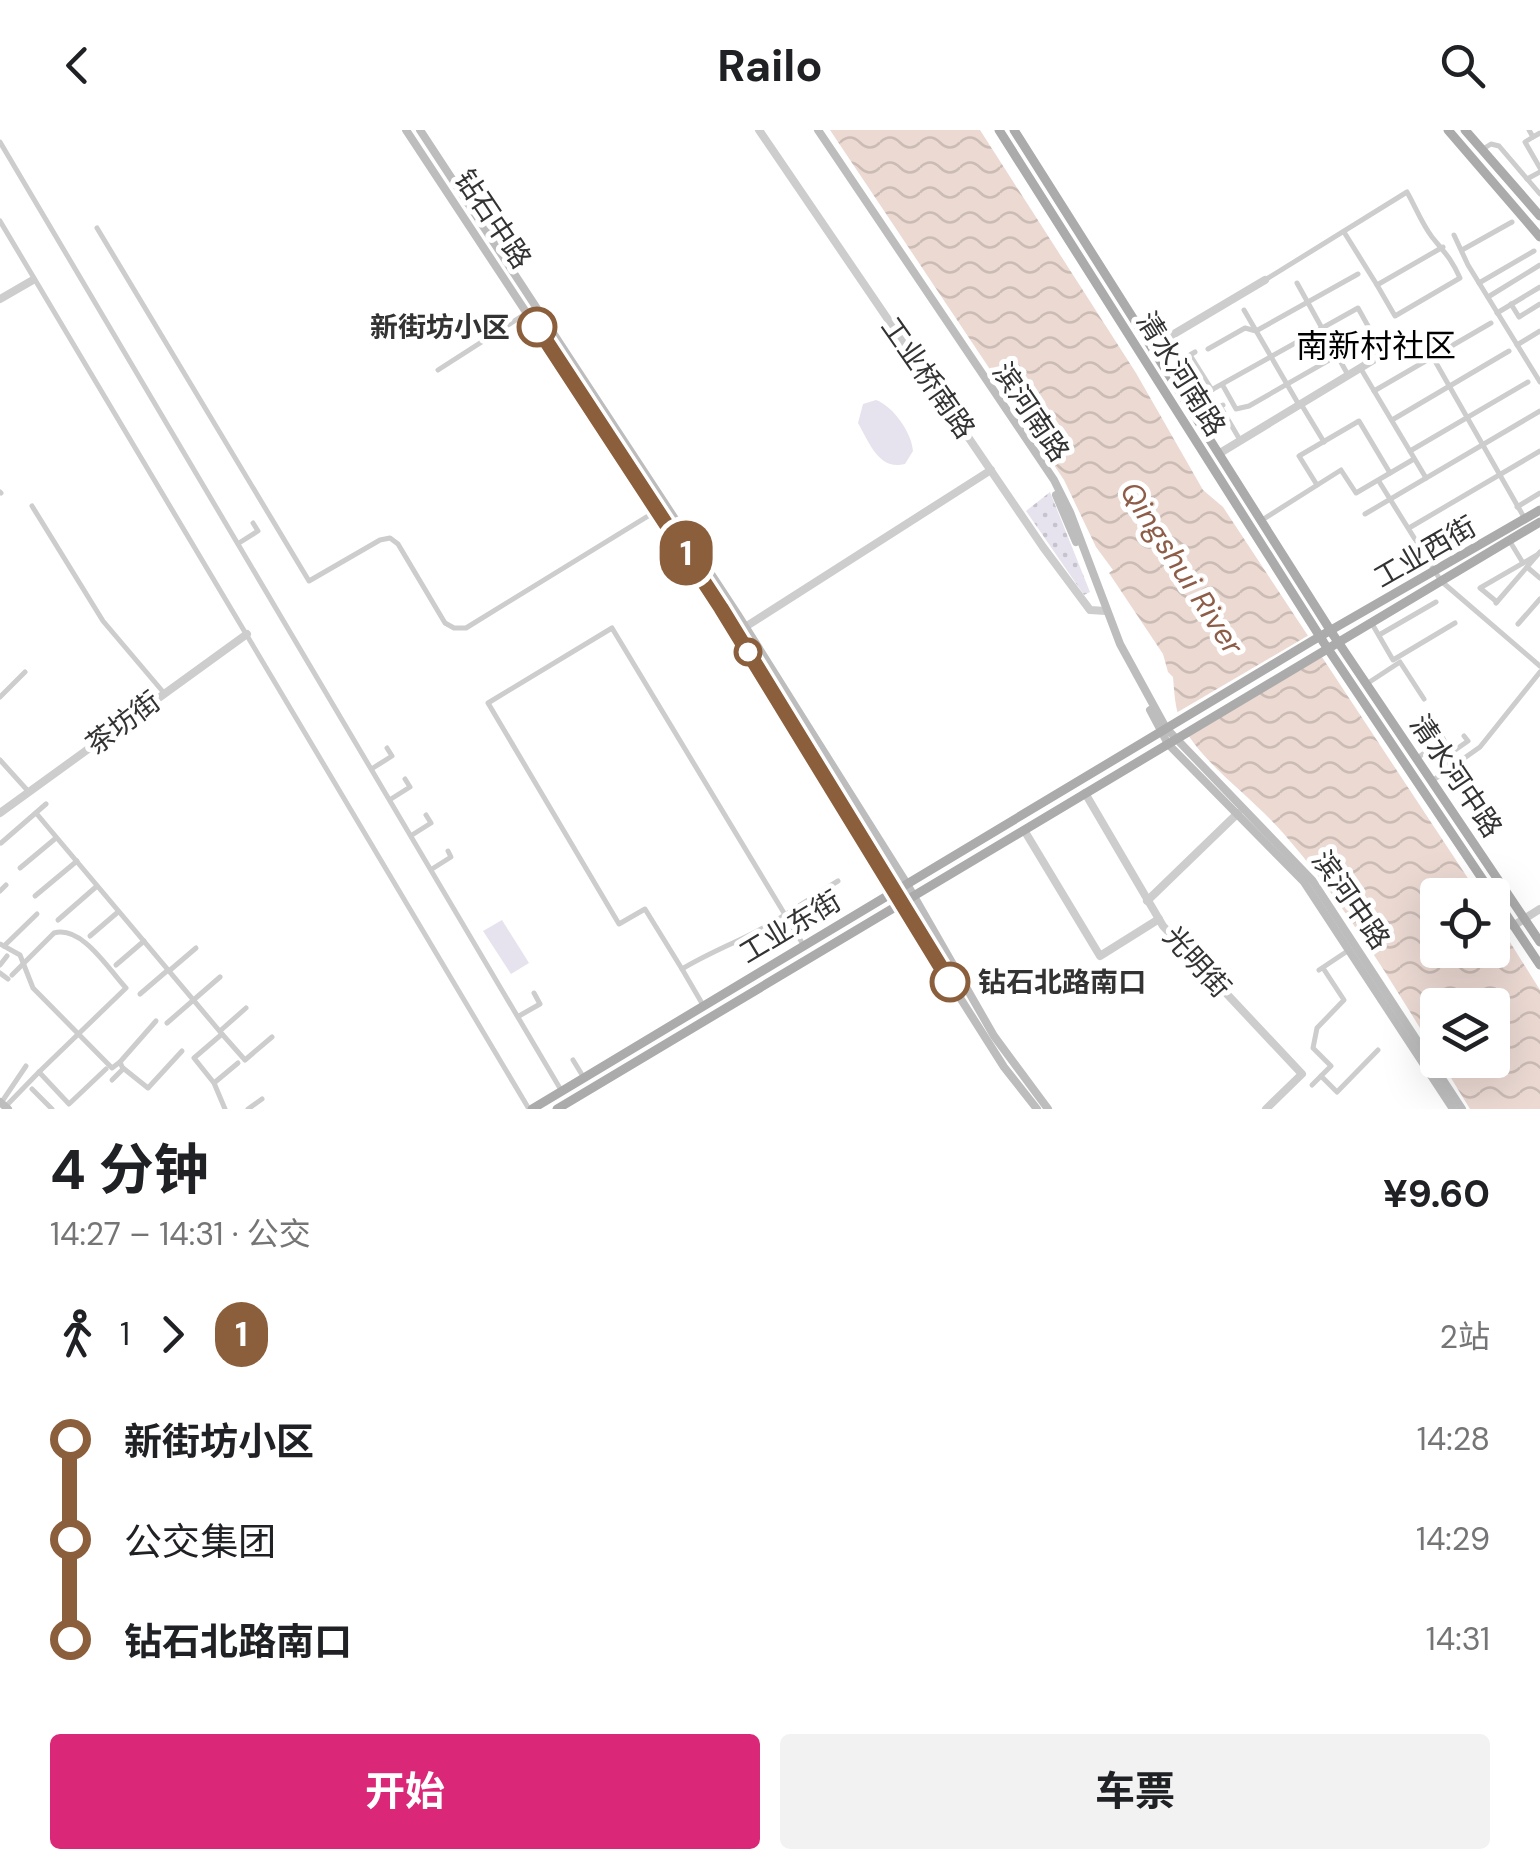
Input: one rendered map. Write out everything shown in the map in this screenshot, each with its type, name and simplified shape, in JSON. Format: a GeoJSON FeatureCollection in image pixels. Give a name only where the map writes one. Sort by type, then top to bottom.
{"type":"FeatureCollection","features":[{"type":"Feature","properties":{"kind":"main road","name":"钻石中路"},"geometry":{"type":"LineString","coordinates":[[406,130],[532,310]]}},
{"type":"Feature","properties":{"kind":"main road","name":"钻石中路"},"geometry":{"type":"LineString","coordinates":[[420,130],[532,310],[662,508],[746,627],[906,884],[994,1036],[1048,1109]]}},
{"type":"Feature","properties":{"kind":"main road","name":"滨河南路"},"geometry":{"type":"LineString","coordinates":[[815,130],[1052,484],[1103,611],[1176,739]]}},
{"type":"Feature","properties":{"kind":"main road","name":"清水河南路"},"geometry":{"type":"LineString","coordinates":[[999,130],[1318,641]]}},
{"type":"Feature","properties":{"kind":"main road","name":"清水河南路"},"geometry":{"type":"LineString","coordinates":[[1014,130],[1335,637]]}},
{"type":"Feature","properties":{"kind":"main road"},"geometry":{"type":"LineString","coordinates":[[1448,130],[1540,236]]}},
{"type":"Feature","properties":{"kind":"main road"},"geometry":{"type":"LineString","coordinates":[[1465,130],[1540,216]]}},
{"type":"Feature","properties":{"kind":"main road","name":"钻石中路"},"geometry":{"type":"LineString","coordinates":[[662,508],[989,1043],[1037,1109]]}},
{"type":"Feature","properties":{"kind":"main road","name":"工业西街"},"geometry":{"type":"LineString","coordinates":[[1506,536],[1540,510]]}},
{"type":"Feature","properties":{"kind":"main road","name":"工业西街"},"geometry":{"type":"LineString","coordinates":[[1318,641],[1335,637],[1506,536],[1540,522]]}},
{"type":"Feature","properties":{"kind":"main road","name":"工业西街"},"geometry":{"type":"LineString","coordinates":[[1354,626],[1371,622],[1438,576]]}},
{"type":"Feature","properties":{"kind":"main road"},"geometry":{"type":"LineString","coordinates":[[1321,614],[1354,626],[1347,655]]}},
{"type":"Feature","properties":{"kind":"main road","name":"清水河中路"},"geometry":{"type":"LineString","coordinates":[[1335,637],[1540,942]]}},
{"type":"Feature","properties":{"kind":"main road","name":"清水河中路"},"geometry":{"type":"LineString","coordinates":[[1318,641],[1332,656],[1540,965]]}},
{"type":"Feature","properties":{"kind":"main road","name":"工业东街"},"geometry":{"type":"LineString","coordinates":[[531,1109],[1318,641]]}},
{"type":"Feature","properties":{"kind":"main road","name":"工业东街"},"geometry":{"type":"LineString","coordinates":[[557,1109],[1176,739],[1318,641]]}},
{"type":"Feature","properties":{"kind":"main road","name":"滨河中路"},"geometry":{"type":"LineString","coordinates":[[1176,739],[1238,813],[1304,882],[1353,947],[1462,1109]]}},
{"type":"Feature","properties":{"kind":"main road","name":"滨河中路"},"geometry":{"type":"LineString","coordinates":[[1176,739],[1301,866],[1454,1109]]}},
{"type":"Feature","properties":{"kind":"street","name":"工业桥南路"},"geometry":{"type":"LineString","coordinates":[[759,130],[1090,610],[1103,611]]}},
{"type":"Feature","properties":{"kind":"street"},"geometry":{"type":"LineString","coordinates":[[1528,130],[1532,138]]}},
{"type":"Feature","properties":{"kind":"street"},"geometry":{"type":"LineString","coordinates":[[1527,179],[1540,170],[1525,142],[1540,133]]}},
{"type":"Feature","properties":{"kind":"street"},"geometry":{"type":"LineString","coordinates":[[0,142],[562,1091]]}},
{"type":"Feature","properties":{"kind":"street"},"geometry":{"type":"LineString","coordinates":[[1483,149],[1492,144],[1499,146],[1540,194]]}},
{"type":"Feature","properties":{"kind":"street"},"geometry":{"type":"LineString","coordinates":[[1152,347],[1406,192],[1460,278],[1394,316],[1344,232]]}},
{"type":"Feature","properties":{"kind":"street"},"geometry":{"type":"LineString","coordinates":[[0,221],[531,1109]]}},
{"type":"Feature","properties":{"kind":"street"},"geometry":{"type":"LineString","coordinates":[[1461,250],[1512,222]]}},
{"type":"Feature","properties":{"kind":"street"},"geometry":{"type":"LineString","coordinates":[[97,228],[310,582],[380,540],[390,538],[398,544],[445,623],[466,628],[662,508]]}},
{"type":"Feature","properties":{"kind":"street"},"geometry":{"type":"LineString","coordinates":[[1454,235],[1479,283],[1539,376]]}},
{"type":"Feature","properties":{"kind":"street"},"geometry":{"type":"LineString","coordinates":[[1377,285],[1443,247]]}},
{"type":"Feature","properties":{"kind":"street"},"geometry":{"type":"LineString","coordinates":[[1479,283],[1534,251]]}},
{"type":"Feature","properties":{"kind":"street"},"geometry":{"type":"LineString","coordinates":[[1521,258],[1529,272]]}},
{"type":"Feature","properties":{"kind":"street"},"geometry":{"type":"LineString","coordinates":[[1488,297],[1540,265]]}},
{"type":"Feature","properties":{"kind":"street"},"geometry":{"type":"LineString","coordinates":[[1208,349],[1245,328],[1256,331],[1358,274]]}},
{"type":"Feature","properties":{"kind":"street"},"geometry":{"type":"LineString","coordinates":[[0,299],[33,280]]}},
{"type":"Feature","properties":{"kind":"street"},"geometry":{"type":"LineString","coordinates":[[1296,283],[1348,375]]}},
{"type":"Feature","properties":{"kind":"street"},"geometry":{"type":"LineString","coordinates":[[1498,313],[1540,287]]}},
{"type":"Feature","properties":{"kind":"street"},"geometry":{"type":"LineString","coordinates":[[1512,304],[1519,317],[1540,304]]}},
{"type":"Feature","properties":{"kind":"street"},"geometry":{"type":"LineString","coordinates":[[1188,404],[1222,384],[1358,308],[1372,334],[1249,406],[1236,408],[1222,384]]}},
{"type":"Feature","properties":{"kind":"street"},"geometry":{"type":"LineString","coordinates":[[438,370],[532,310]]}},
{"type":"Feature","properties":{"kind":"street"},"geometry":{"type":"LineString","coordinates":[[1244,310],[1324,442]]}},
{"type":"Feature","properties":{"kind":"street"},"geometry":{"type":"LineString","coordinates":[[1374,391],[1491,323]]}},
{"type":"Feature","properties":{"kind":"street"},"geometry":{"type":"LineString","coordinates":[[1517,345],[1540,331]]}},
{"type":"Feature","properties":{"kind":"street"},"geometry":{"type":"LineString","coordinates":[[1220,453],[1414,336]]}},
{"type":"Feature","properties":{"kind":"street"},"geometry":{"type":"LineString","coordinates":[[1195,352],[1190,355],[1212,390]]}},
{"type":"Feature","properties":{"kind":"street"},"geometry":{"type":"LineString","coordinates":[[1392,420],[1509,352]]}},
{"type":"Feature","properties":{"kind":"street"},"geometry":{"type":"LineString","coordinates":[[1432,355],[1525,519]]}},
{"type":"Feature","properties":{"kind":"street"},"geometry":{"type":"LineString","coordinates":[[1360,368],[1426,478]]}},
{"type":"Feature","properties":{"kind":"street"},"geometry":{"type":"LineString","coordinates":[[1410,451],[1528,382]]}},
{"type":"Feature","properties":{"kind":"street"},"geometry":{"type":"LineString","coordinates":[[1223,405],[1220,406],[1240,440]]}},
{"type":"Feature","properties":{"kind":"street"},"geometry":{"type":"LineString","coordinates":[[1365,514],[1540,411]]}},
{"type":"Feature","properties":{"kind":"street"},"geometry":{"type":"LineString","coordinates":[[1318,485],[1300,456],[1359,420],[1390,473]]}},
{"type":"Feature","properties":{"kind":"street"},"geometry":{"type":"LineString","coordinates":[[1408,528],[1540,451]]}},
{"type":"Feature","properties":{"kind":"street"},"geometry":{"type":"LineString","coordinates":[[1262,520],[1342,470],[1356,493],[1414,458]]}},
{"type":"Feature","properties":{"kind":"street"},"geometry":{"type":"LineString","coordinates":[[736,632],[991,470]]}},
{"type":"Feature","properties":{"kind":"street"},"geometry":{"type":"LineString","coordinates":[[1380,483],[1438,576],[1540,669],[1480,747],[1432,781]]}},
{"type":"Feature","properties":{"kind":"street"},"geometry":{"type":"LineString","coordinates":[[1518,506],[1540,494]]}},
{"type":"Feature","properties":{"kind":"street"},"geometry":{"type":"LineString","coordinates":[[32,506],[103,622],[164,693]]}},
{"type":"Feature","properties":{"kind":"street"},"geometry":{"type":"LineString","coordinates":[[238,544],[258,532],[253,523]]}},
{"type":"Feature","properties":{"kind":"street"},"geometry":{"type":"LineString","coordinates":[[1506,536],[1525,565],[1540,578]]}},
{"type":"Feature","properties":{"kind":"street"},"geometry":{"type":"LineString","coordinates":[[1525,565],[1480,588],[1496,603],[1539,553]]}},
{"type":"Feature","properties":{"kind":"street"},"geometry":{"type":"LineString","coordinates":[[1518,624],[1540,599]]}},
{"type":"Feature","properties":{"kind":"street"},"geometry":{"type":"LineString","coordinates":[[1379,636],[1436,602]]}},
{"type":"Feature","properties":{"kind":"street"},"geometry":{"type":"LineString","coordinates":[[1371,622],[1393,660],[1455,623]]}},
{"type":"Feature","properties":{"kind":"street"},"geometry":{"type":"LineString","coordinates":[[704,1006],[645,909],[619,924],[488,703],[612,628],[804,946]]}},
{"type":"Feature","properties":{"kind":"street","name":"茶坊街"},"geometry":{"type":"LineString","coordinates":[[0,813],[247,634]]}},
{"type":"Feature","properties":{"kind":"street"},"geometry":{"type":"LineString","coordinates":[[1367,684],[1400,662],[1424,699]]}},
{"type":"Feature","properties":{"kind":"street"},"geometry":{"type":"LineString","coordinates":[[0,697],[26,672]]}},
{"type":"Feature","properties":{"kind":"street"},"geometry":{"type":"LineString","coordinates":[[1417,758],[1444,740],[1432,720]]}},
{"type":"Feature","properties":{"kind":"street"},"geometry":{"type":"LineString","coordinates":[[1452,767],[1445,757],[1468,741],[1464,736]]}},
{"type":"Feature","properties":{"kind":"street"},"geometry":{"type":"LineString","coordinates":[[372,768],[392,756],[387,748]]}},
{"type":"Feature","properties":{"kind":"street"},"geometry":{"type":"LineString","coordinates":[[0,760],[30,792]]}},
{"type":"Feature","properties":{"kind":"street"},"geometry":{"type":"LineString","coordinates":[[390,799],[410,787],[405,779]]}},
{"type":"Feature","properties":{"kind":"street","name":"光明街"},"geometry":{"type":"LineString","coordinates":[[1085,793],[1159,920],[1312,1084]]}},
{"type":"Feature","properties":{"kind":"street"},"geometry":{"type":"LineString","coordinates":[[1,842],[46,804]]}},
{"type":"Feature","properties":{"kind":"street"},"geometry":{"type":"LineString","coordinates":[[36,813],[245,1060],[272,1037]]}},
{"type":"Feature","properties":{"kind":"street"},"geometry":{"type":"LineString","coordinates":[[1147,901],[1238,813]]}},
{"type":"Feature","properties":{"kind":"street"},"geometry":{"type":"LineString","coordinates":[[412,835],[431,823],[426,815]]}},
{"type":"Feature","properties":{"kind":"street"},"geometry":{"type":"LineString","coordinates":[[1024,830],[1100,956],[1159,920]]}},
{"type":"Feature","properties":{"kind":"street"},"geometry":{"type":"LineString","coordinates":[[20,868],[56,837]]}},
{"type":"Feature","properties":{"kind":"street"},"geometry":{"type":"LineString","coordinates":[[432,869],[452,857],[448,851]]}},
{"type":"Feature","properties":{"kind":"street"},"geometry":{"type":"LineString","coordinates":[[35,896],[76,861]]}},
{"type":"Feature","properties":{"kind":"street"},"geometry":{"type":"LineString","coordinates":[[682,969],[838,881]]}},
{"type":"Feature","properties":{"kind":"street"},"geometry":{"type":"LineString","coordinates":[[58,920],[97,886]]}},
{"type":"Feature","properties":{"kind":"street"},"geometry":{"type":"LineString","coordinates":[[1513,926],[1540,908]]}},
{"type":"Feature","properties":{"kind":"street"},"geometry":{"type":"LineString","coordinates":[[90,936],[119,911]]}},
{"type":"Feature","properties":{"kind":"street"},"geometry":{"type":"LineString","coordinates":[[37,914],[2,945],[25,960],[33,988],[78,1036],[112,1068],[122,1065]]}},
{"type":"Feature","properties":{"kind":"street"},"geometry":{"type":"LineString","coordinates":[[0,973],[10,977],[54,933],[70,932],[126,988],[4,1105]]}},
{"type":"Feature","properties":{"kind":"street"},"geometry":{"type":"LineString","coordinates":[[116,965],[144,941]]}},
{"type":"Feature","properties":{"kind":"street"},"geometry":{"type":"LineString","coordinates":[[1312,1084],[1331,1066],[1313,1048],[1314,1034],[1344,1000],[1321,969],[1353,947]]}},
{"type":"Feature","properties":{"kind":"street"},"geometry":{"type":"LineString","coordinates":[[140,994],[196,948]]}},
{"type":"Feature","properties":{"kind":"street"},"geometry":{"type":"LineString","coordinates":[[0,965],[7,956]]}},
{"type":"Feature","properties":{"kind":"street"},"geometry":{"type":"LineString","coordinates":[[167,1023],[220,977]]}},
{"type":"Feature","properties":{"kind":"street"},"geometry":{"type":"LineString","coordinates":[[518,1017],[540,1004],[534,993]]}},
{"type":"Feature","properties":{"kind":"street"},"geometry":{"type":"LineString","coordinates":[[226,1109],[214,1083],[194,1058],[246,1008]]}},
{"type":"Feature","properties":{"kind":"street"},"geometry":{"type":"LineString","coordinates":[[112,1080],[156,1021]]}},
{"type":"Feature","properties":{"kind":"street"},"geometry":{"type":"LineString","coordinates":[[1322,1076],[1337,1092],[1378,1050]]}},
{"type":"Feature","properties":{"kind":"street"},"geometry":{"type":"LineString","coordinates":[[122,1065],[148,1088],[182,1052]]}},
{"type":"Feature","properties":{"kind":"street"},"geometry":{"type":"LineString","coordinates":[[572,1060],[584,1078]]}},
{"type":"Feature","properties":{"kind":"street"},"geometry":{"type":"LineString","coordinates":[[214,1083],[238,1063]]}},
{"type":"Feature","properties":{"kind":"street"},"geometry":{"type":"LineString","coordinates":[[4,1105],[26,1066]]}},
{"type":"Feature","properties":{"kind":"street"},"geometry":{"type":"LineString","coordinates":[[39,1072],[69,1104],[106,1069]]}},
{"type":"Feature","properties":{"kind":"street"},"geometry":{"type":"LineString","coordinates":[[1266,1109],[1302,1074]]}},
{"type":"Feature","properties":{"kind":"street"},"geometry":{"type":"LineString","coordinates":[[32,1089],[52,1109]]}},
{"type":"Feature","properties":{"kind":"street"},"geometry":{"type":"LineString","coordinates":[[248,1109],[262,1099]]}},
{"type":"Feature","properties":{"kind":"shaded area"},"geometry":{"type":"Polygon","coordinates":[[[876,400],[895,414],[909,436],[913,451],[905,464],[882,459],[858,423],[863,404],[876,400]]]}},
{"type":"Feature","properties":{"kind":"shaded area"},"geometry":{"type":"Polygon","coordinates":[[[1050,492],[1090,592],[1084,595],[1026,511],[1050,492]]]}},
{"type":"Feature","properties":{"kind":"shaded area"},"geometry":{"type":"Polygon","coordinates":[[[502,920],[529,963],[511,974],[483,931],[502,920]]]}},
{"type":"Feature","properties":{"kind":"water","name":"Qingshui River"},"geometry":{"type":"Polygon","coordinates":[[[830,130],[980,130],[1136,373],[1203,490],[1223,507],[1468,878],[1420,878],[1420,968],[1510,968],[1510,942],[1540,990],[1540,1109],[1470,1109],[1451,1078],[1510,1078],[1510,988],[1420,988],[1420,1028],[1306,860],[1188,735],[1178,714],[1173,677],[1163,654],[1109,573],[1113,570],[1096,547],[1064,480],[830,130]]]}},
{"type":"Feature","properties":{"kind":"pier"},"geometry":{"type":"Polygon","coordinates":[[[1309,635],[1322,657],[1184,738],[1171,716],[1309,635]]]}},
{"type":"Feature","properties":{"kind":"bus line","name":"1"},"geometry":{"type":"LineString","coordinates":[[537,327],[721,608],[950,982]]}},
{"type":"Feature","properties":{"kind":"place","name":"新街坊小区"},"geometry":{"type":"Point","coordinates":[537,327]}},
{"type":"Feature","properties":{"kind":"place","name":"钻石北路南口"},"geometry":{"type":"Point","coordinates":[950,982]}},
{"type":"Feature","properties":{"kind":"district","name":"南新村社区"},"geometry":{"type":"Point","coordinates":[1376,346]}}]}
